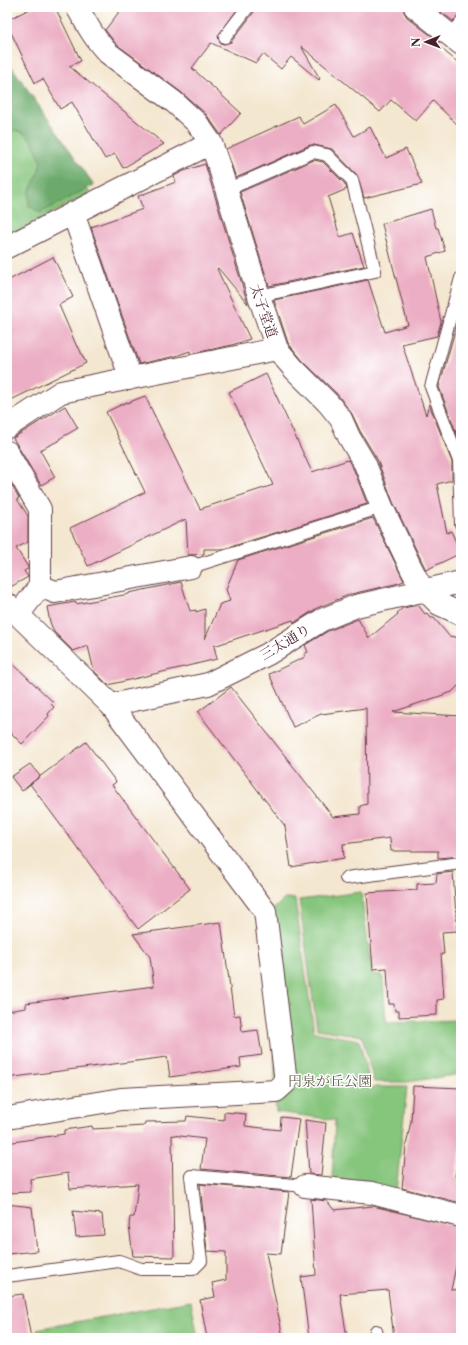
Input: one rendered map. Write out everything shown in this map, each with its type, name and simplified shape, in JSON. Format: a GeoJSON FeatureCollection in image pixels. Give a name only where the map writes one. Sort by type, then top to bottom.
{"type":"FeatureCollection","features":[{"type":"Feature","properties":{"kind":"street","name":"太子堂道"},"geometry":{"type":"LineString","coordinates":[[77,7],[102,47],[174,102],[197,123],[210,143],[277,349],[294,369],[328,403],[341,419],[365,464],[382,507],[411,568],[425,591],[439,604],[461,614]]}},
{"type":"Feature","properties":{"kind":"street"},"geometry":{"type":"LineString","coordinates":[[415,7],[458,34]]}},
{"type":"Feature","properties":{"kind":"street"},"geometry":{"type":"LineString","coordinates":[[7,247],[210,143]]}},
{"type":"Feature","properties":{"kind":"street"},"geometry":{"type":"LineString","coordinates":[[73,213],[127,368],[129,379]]}},
{"type":"Feature","properties":{"kind":"street"},"geometry":{"type":"LineString","coordinates":[[7,427],[61,392],[277,349]]}},
{"type":"Feature","properties":{"kind":"street"},"geometry":{"type":"LineString","coordinates":[[7,452],[40,508],[40,586],[13,609],[111,705],[265,911],[286,1082],[276,1091],[121,1099],[7,1118]]}},
{"type":"Feature","properties":{"kind":"street"},"geometry":{"type":"LineString","coordinates":[[40,586],[54,592],[191,567]]}},
{"type":"Feature","properties":{"kind":"street","name":"三太通り"},"geometry":{"type":"LineString","coordinates":[[111,705],[208,684],[268,654],[322,620],[356,606],[461,582]]}},
{"type":"Feature","properties":{"kind":"street"},"geometry":{"type":"LineString","coordinates":[[305,1186],[372,1193],[461,1216]]}},
{"type":"Feature","properties":{"kind":"lane"},"geometry":{"type":"LineString","coordinates":[[225,37],[248,7]]}},
{"type":"Feature","properties":{"kind":"lane"},"geometry":{"type":"LineString","coordinates":[[226,190],[313,152],[327,155],[352,180],[375,271],[259,296]]}},
{"type":"Feature","properties":{"kind":"lane"},"geometry":{"type":"LineString","coordinates":[[461,278],[431,387],[459,461],[461,524]]}},
{"type":"Feature","properties":{"kind":"lane"},"geometry":{"type":"LineString","coordinates":[[191,567],[382,507]]}},
{"type":"Feature","properties":{"kind":"lane"},"geometry":{"type":"LineString","coordinates":[[346,878],[461,863]]}},
{"type":"Feature","properties":{"kind":"lane"},"geometry":{"type":"LineString","coordinates":[[7,1276],[119,1261],[141,1269],[193,1269],[201,1261],[191,1176],[305,1186]]}},
{"type":"Feature","properties":{"kind":"green space"},"geometry":{"type":"Polygon","coordinates":[[[7,60],[94,185],[40,213],[29,206],[29,192],[38,174],[41,161],[33,143],[26,135],[21,132],[7,130],[7,60]]]}},
{"type":"Feature","properties":{"kind":"green space"},"geometry":{"type":"Polygon","coordinates":[[[7,83],[90,193],[7,237],[7,83]]]}},
{"type":"Feature","properties":{"kind":"green space"},"geometry":{"type":"Polygon","coordinates":[[[361,892],[372,974],[381,975],[383,979],[386,1022],[461,1020],[461,1074],[407,1082],[374,1082],[362,1036],[317,1029],[299,900],[361,892]]]}},
{"type":"Feature","properties":{"kind":"green space","name":"円泉が丘公園"},"geometry":{"type":"Polygon","coordinates":[[[286,898],[295,899],[314,1032],[359,1040],[371,1087],[407,1087],[396,1192],[332,1180],[335,1120],[276,1112],[270,912],[286,898]]]}},
{"type":"Feature","properties":{"kind":"green space"},"geometry":{"type":"Polygon","coordinates":[[[191,1301],[198,1338],[39,1338],[37,1329],[191,1301]]]}},
{"type":"Feature","properties":{"kind":"building"},"geometry":{"type":"Polygon","coordinates":[[[34,7],[55,7],[81,61],[69,66],[164,144],[123,168],[115,154],[105,159],[72,102],[60,109],[43,79],[35,83],[7,24],[7,20],[34,7]]]}},
{"type":"Feature","properties":{"kind":"building"},"geometry":{"type":"Polygon","coordinates":[[[123,7],[239,7],[218,36],[220,43],[224,44],[231,42],[254,12],[255,7],[403,7],[407,17],[439,42],[437,45],[461,65],[461,128],[433,101],[416,121],[391,100],[380,112],[301,46],[320,79],[319,80],[291,57],[281,69],[263,54],[256,63],[211,43],[192,68],[241,113],[221,135],[206,114],[182,93],[116,44],[105,30],[123,7]]]}},
{"type":"Feature","properties":{"kind":"building"},"geometry":{"type":"Polygon","coordinates":[[[438,7],[461,7],[461,14],[453,21],[437,9],[438,7]]]}},
{"type":"Feature","properties":{"kind":"building"},"geometry":{"type":"Polygon","coordinates":[[[336,105],[354,136],[370,127],[386,158],[406,149],[422,184],[364,198],[357,175],[332,149],[314,145],[310,145],[236,178],[226,149],[299,116],[303,124],[336,105]]]}},
{"type":"Feature","properties":{"kind":"building"},"geometry":{"type":"Polygon","coordinates":[[[314,160],[323,162],[345,184],[347,189],[328,197],[340,237],[353,233],[364,266],[269,286],[240,192],[314,160]]]}},
{"type":"Feature","properties":{"kind":"building"},"geometry":{"type":"Polygon","coordinates":[[[205,164],[248,304],[218,268],[217,269],[250,339],[232,345],[190,354],[190,351],[176,356],[139,364],[91,227],[143,209],[138,196],[176,182],[174,176],[205,164]]]}},
{"type":"Feature","properties":{"kind":"building"},"geometry":{"type":"Polygon","coordinates":[[[431,209],[436,228],[438,228],[445,251],[427,257],[441,322],[437,336],[402,344],[426,415],[429,404],[452,462],[452,480],[437,484],[447,533],[451,531],[461,553],[426,570],[393,502],[377,459],[360,431],[352,414],[337,394],[303,361],[288,343],[274,300],[368,280],[385,332],[408,325],[382,224],[431,209]]]}},
{"type":"Feature","properties":{"kind":"building"},"geometry":{"type":"Polygon","coordinates":[[[53,257],[73,297],[59,305],[77,347],[78,346],[86,363],[7,402],[7,281],[53,257]]]}},
{"type":"Feature","properties":{"kind":"building"},"geometry":{"type":"Polygon","coordinates":[[[458,320],[461,320],[461,445],[439,387],[458,320]]]}},
{"type":"Feature","properties":{"kind":"building"},"geometry":{"type":"Polygon","coordinates":[[[266,374],[312,472],[348,460],[354,470],[367,504],[224,549],[204,549],[204,554],[188,555],[186,519],[88,566],[70,528],[145,492],[106,412],[127,402],[145,396],[200,509],[273,485],[229,392],[266,374]]]}},
{"type":"Feature","properties":{"kind":"building"},"geometry":{"type":"Polygon","coordinates":[[[65,406],[78,428],[59,439],[60,440],[40,450],[55,477],[41,485],[13,438],[65,406]]]}},
{"type":"Feature","properties":{"kind":"building"},"geometry":{"type":"Polygon","coordinates":[[[7,482],[10,482],[19,498],[17,499],[28,516],[28,542],[16,548],[28,567],[28,569],[24,571],[28,577],[7,589],[7,482]]]}},
{"type":"Feature","properties":{"kind":"building"},"geometry":{"type":"Polygon","coordinates":[[[373,518],[404,581],[351,594],[317,608],[294,623],[293,620],[214,646],[217,659],[108,685],[94,671],[88,646],[73,651],[54,632],[50,622],[47,607],[75,602],[76,604],[181,582],[190,611],[196,610],[196,612],[205,609],[205,639],[220,604],[230,601],[226,589],[238,560],[373,518]]]}},
{"type":"Feature","properties":{"kind":"building"},"geometry":{"type":"Polygon","coordinates":[[[418,605],[425,614],[427,613],[431,618],[434,618],[449,636],[461,638],[461,683],[452,692],[393,712],[461,716],[461,856],[438,858],[438,851],[391,851],[390,838],[343,844],[344,858],[291,867],[285,826],[198,712],[231,687],[333,817],[360,814],[360,806],[367,804],[366,708],[321,714],[293,727],[269,674],[305,657],[304,654],[308,652],[305,645],[328,631],[358,619],[369,638],[403,608],[418,605]]]}},
{"type":"Feature","properties":{"kind":"building"},"geometry":{"type":"Polygon","coordinates":[[[7,658],[53,702],[51,704],[54,707],[48,714],[49,716],[22,744],[7,729],[7,658]]]}},
{"type":"Feature","properties":{"kind":"building"},"geometry":{"type":"Polygon","coordinates":[[[86,742],[116,782],[112,785],[190,889],[138,929],[30,784],[86,742]]]}},
{"type":"Feature","properties":{"kind":"building"},"geometry":{"type":"Polygon","coordinates":[[[30,764],[40,776],[22,791],[11,777],[30,764]]]}},
{"type":"Feature","properties":{"kind":"building"},"geometry":{"type":"Polygon","coordinates":[[[453,872],[457,931],[442,932],[444,954],[441,954],[444,999],[437,1000],[437,1015],[399,1017],[399,1011],[395,1011],[394,1004],[389,1004],[387,968],[373,969],[367,893],[417,890],[417,884],[436,883],[437,874],[453,872]]]}},
{"type":"Feature","properties":{"kind":"building"},"geometry":{"type":"Polygon","coordinates":[[[221,922],[234,1016],[240,1015],[242,1032],[258,1030],[262,1055],[240,1058],[241,1067],[170,1077],[167,1057],[7,1078],[7,1011],[26,1008],[26,1003],[154,986],[150,957],[133,934],[221,922]]]}},
{"type":"Feature","properties":{"kind":"building"},"geometry":{"type":"Polygon","coordinates":[[[413,1086],[461,1088],[461,1148],[455,1176],[461,1179],[461,1203],[402,1188],[406,1146],[411,1121],[413,1086]]]}},
{"type":"Feature","properties":{"kind":"building"},"geometry":{"type":"Polygon","coordinates":[[[224,1112],[246,1114],[245,1126],[280,1130],[281,1117],[299,1119],[291,1177],[201,1169],[205,1139],[172,1135],[174,1257],[133,1256],[129,1226],[130,1217],[134,1217],[138,1184],[70,1189],[68,1173],[30,1179],[31,1192],[7,1193],[7,1143],[64,1134],[64,1130],[92,1126],[93,1129],[144,1126],[145,1122],[186,1121],[187,1116],[224,1120],[224,1112]]]}},
{"type":"Feature","properties":{"kind":"building"},"geometry":{"type":"Polygon","coordinates":[[[305,1120],[326,1123],[321,1175],[309,1174],[305,1120]]]}},
{"type":"Feature","properties":{"kind":"building"},"geometry":{"type":"Polygon","coordinates":[[[200,1184],[289,1192],[281,1254],[266,1253],[283,1338],[207,1338],[200,1300],[215,1297],[212,1283],[226,1280],[226,1252],[207,1251],[200,1184]]]}},
{"type":"Feature","properties":{"kind":"building"},"geometry":{"type":"Polygon","coordinates":[[[311,1199],[327,1201],[334,1210],[373,1206],[461,1228],[461,1243],[451,1290],[461,1289],[461,1338],[394,1338],[388,1290],[340,1294],[347,1338],[309,1338],[301,1277],[316,1275],[311,1199]]]}},
{"type":"Feature","properties":{"kind":"building"},"geometry":{"type":"Polygon","coordinates":[[[7,1204],[32,1207],[37,1251],[7,1254],[7,1204]]]}},
{"type":"Feature","properties":{"kind":"building"},"geometry":{"type":"Polygon","coordinates":[[[73,1211],[102,1214],[104,1235],[76,1237],[73,1211]]]}},
{"type":"Feature","properties":{"kind":"building"},"geometry":{"type":"Polygon","coordinates":[[[23,1294],[31,1338],[7,1338],[7,1296],[23,1294]]]}}]}
